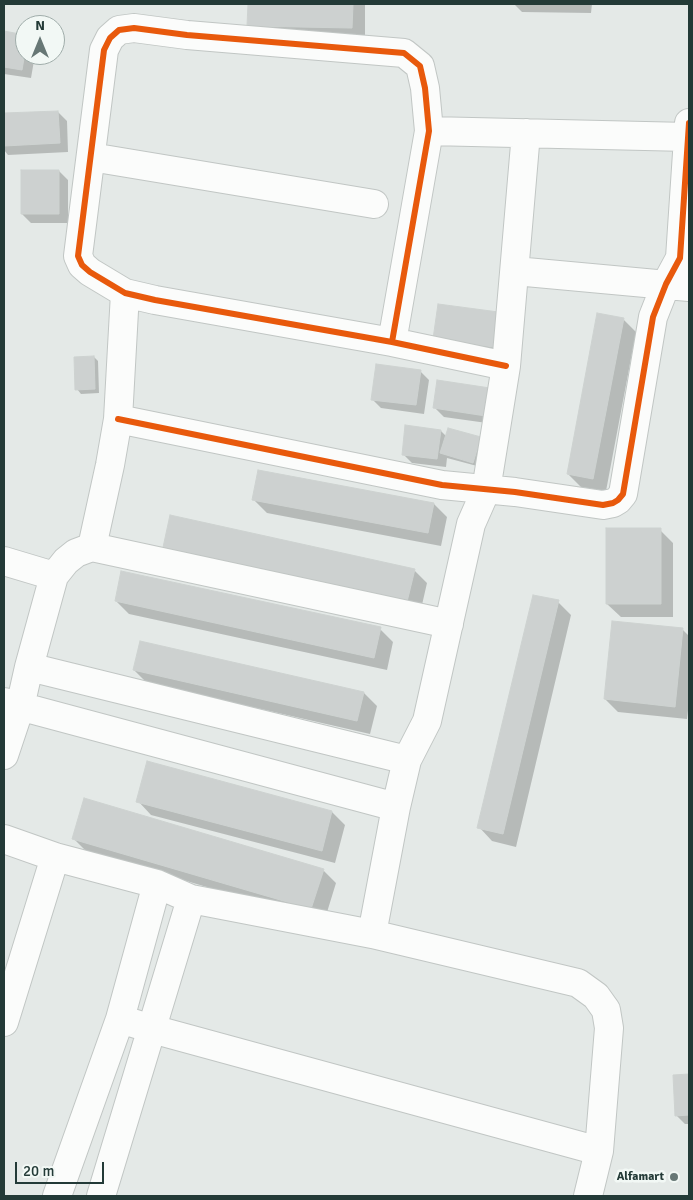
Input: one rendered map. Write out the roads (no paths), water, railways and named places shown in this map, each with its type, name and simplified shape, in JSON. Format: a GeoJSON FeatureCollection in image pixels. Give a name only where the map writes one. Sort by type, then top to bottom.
{"type":"FeatureCollection","features":[{"type":"Feature","properties":{"kind":"street"},"geometry":{"type":"LineString","coordinates":[[392,342],[429,131],[420,66],[404,53],[187,35],[134,28],[119,30],[110,38],[104,50],[78,256],[82,266],[125,293],[392,342],[506,366]]}},
{"type":"Feature","properties":{"kind":"street"},"geometry":{"type":"LineString","coordinates":[[118,419],[442,485],[515,492],[603,505],[618,500],[623,494],[653,317],[678,286],[689,130],[526,133],[429,131]]}},
{"type":"Feature","properties":{"kind":"street"},"geometry":{"type":"LineString","coordinates":[[372,934],[396,807],[407,760],[427,721],[471,524],[486,490],[506,366],[526,133]]}},
{"type":"Feature","properties":{"kind":"street"},"geometry":{"type":"LineString","coordinates":[[91,157],[374,204]]}},
{"type":"Feature","properties":{"kind":"street"},"geometry":{"type":"LineString","coordinates":[[515,271],[678,286]]}},
{"type":"Feature","properties":{"kind":"street"},"geometry":{"type":"LineString","coordinates":[[92,547],[118,419],[125,293]]}},
{"type":"Feature","properties":{"kind":"street"},"geometry":{"type":"LineString","coordinates":[[4,755],[12,704],[29,667],[54,576],[66,561],[76,553],[92,547],[448,624]]}},
{"type":"Feature","properties":{"kind":"street"},"geometry":{"type":"LineString","coordinates":[[4,561],[54,576]]}},
{"type":"Feature","properties":{"kind":"street"},"geometry":{"type":"LineString","coordinates":[[29,667],[407,760]]}},
{"type":"Feature","properties":{"kind":"street"},"geometry":{"type":"LineString","coordinates":[[12,704],[396,807]]}},
{"type":"Feature","properties":{"kind":"street"},"geometry":{"type":"LineString","coordinates":[[4,839],[55,857],[157,884],[191,899],[372,934],[578,983],[596,996],[606,1010],[609,1028],[599,1151],[588,1196]]}},
{"type":"Feature","properties":{"kind":"street"},"geometry":{"type":"LineString","coordinates":[[4,1022],[55,857]]}},
{"type":"Feature","properties":{"kind":"street"},"geometry":{"type":"LineString","coordinates":[[58,1196],[120,1019],[157,884]]}},
{"type":"Feature","properties":{"kind":"street"},"geometry":{"type":"LineString","coordinates":[[101,1196],[191,899]]}},
{"type":"Feature","properties":{"kind":"street"},"geometry":{"type":"LineString","coordinates":[[120,1019],[599,1151]]}},
{"type":"Feature","properties":{"kind":"place","name":"Alfamart"},"geometry":{"type":"Point","coordinates":[674,1177]}}]}
